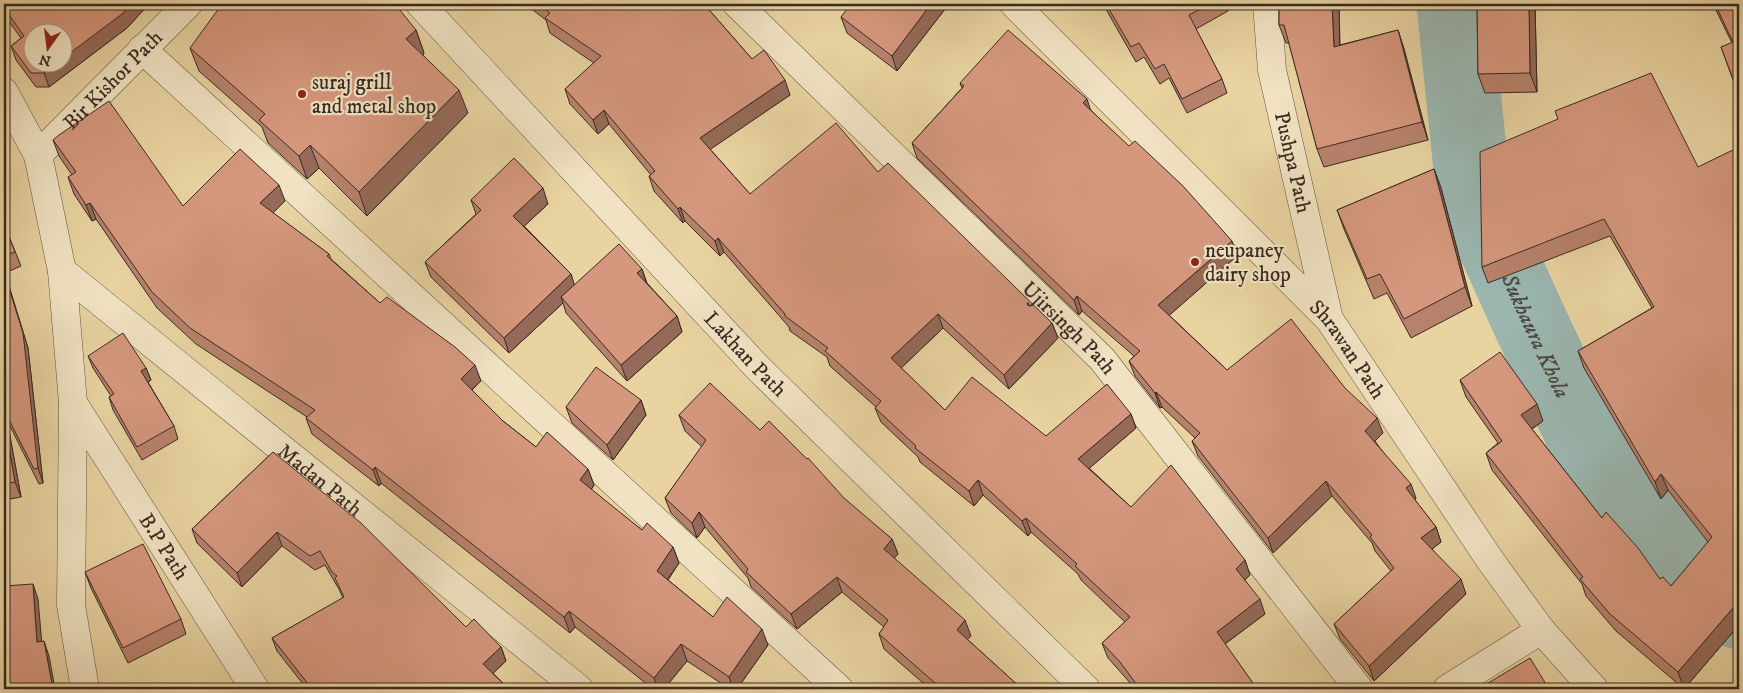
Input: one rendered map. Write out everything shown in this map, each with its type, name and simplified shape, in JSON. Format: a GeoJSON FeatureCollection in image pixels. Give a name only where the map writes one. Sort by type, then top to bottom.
{"type":"FeatureCollection","features":[{"type":"Feature","properties":{"kind":"street","name":"Bir Kishor Path"},"geometry":{"type":"LineString","coordinates":[[38,155],[188,4]]}},
{"type":"Feature","properties":{"kind":"street","name":"Lakhan Path"},"geometry":{"type":"LineString","coordinates":[[420,4],[757,367],[1086,689]]}},
{"type":"Feature","properties":{"kind":"street","name":"Ujirsingh Path"},"geometry":{"type":"LineString","coordinates":[[736,4],[1102,359],[1359,689]]}},
{"type":"Feature","properties":{"kind":"street","name":"Shrawan Path"},"geometry":{"type":"LineString","coordinates":[[1014,4],[1329,320],[1490,560],[1541,630],[1594,689]]}},
{"type":"Feature","properties":{"kind":"street","name":"Pushpa Path"},"geometry":{"type":"LineString","coordinates":[[1268,4],[1272,70],[1329,320]]}},
{"type":"Feature","properties":{"kind":"street"},"geometry":{"type":"LineString","coordinates":[[142,49],[840,689]]}},
{"type":"Feature","properties":{"kind":"street"},"geometry":{"type":"LineString","coordinates":[[4,92],[38,155],[62,271],[73,403],[71,605],[85,689]]}},
{"type":"Feature","properties":{"kind":"street","name":"Madan Path"},"geometry":{"type":"LineString","coordinates":[[62,271],[579,689]]}},
{"type":"Feature","properties":{"kind":"street","name":"B.P Path"},"geometry":{"type":"LineString","coordinates":[[73,403],[255,689]]}},
{"type":"Feature","properties":{"kind":"street"},"geometry":{"type":"LineString","coordinates":[[1447,689],[1541,630]]}},
{"type":"Feature","properties":{"kind":"building"},"geometry":{"type":"Polygon","coordinates":[[[13,4],[131,4],[122,14],[72,52],[72,22],[22,22],[22,33],[5,9],[13,4]]]}},
{"type":"Feature","properties":{"kind":"building","name":"suraj grill and metal shop"},"geometry":{"type":"Polygon","coordinates":[[[222,4],[395,4],[416,30],[406,39],[459,90],[359,192],[310,145],[299,156],[259,120],[265,114],[190,48],[222,4]]]}},
{"type":"Feature","properties":{"kind":"building"},"geometry":{"type":"Polygon","coordinates":[[[538,4],[704,4],[752,59],[764,50],[785,80],[700,138],[750,194],[836,123],[878,172],[888,163],[1052,323],[1004,375],[938,314],[891,358],[945,410],[972,377],[1046,436],[1107,384],[1131,414],[1078,459],[1131,507],[1171,465],[1245,560],[1236,569],[1260,599],[1217,632],[1257,689],[1140,689],[1120,662],[1102,643],[1130,617],[1075,566],[1077,564],[1026,518],[1022,521],[978,480],[969,491],[915,448],[916,446],[875,408],[881,401],[825,351],[828,348],[785,316],[718,238],[715,241],[680,207],[678,209],[649,176],[655,171],[604,110],[593,120],[565,89],[601,56],[545,18],[550,13],[538,4]]]}},
{"type":"Feature","properties":{"kind":"building"},"geometry":{"type":"Polygon","coordinates":[[[851,4],[931,4],[892,56],[841,17],[851,4]]]}},
{"type":"Feature","properties":{"kind":"building"},"geometry":{"type":"Polygon","coordinates":[[[1106,4],[1210,4],[1189,15],[1222,79],[1182,99],[1164,64],[1155,69],[1139,43],[1131,47],[1106,4]]]}},
{"type":"Feature","properties":{"kind":"building"},"geometry":{"type":"Polygon","coordinates":[[[1279,4],[1332,4],[1334,47],[1398,30],[1422,122],[1317,149],[1284,25],[1279,25],[1279,4]]]}},
{"type":"Feature","properties":{"kind":"building"},"geometry":{"type":"Polygon","coordinates":[[[1477,4],[1529,4],[1530,73],[1478,74],[1477,4]]]}},
{"type":"Feature","properties":{"kind":"building"},"geometry":{"type":"Polygon","coordinates":[[[1715,4],[1739,4],[1739,95],[1721,47],[1733,42],[1715,4]]]}},
{"type":"Feature","properties":{"kind":"building"},"geometry":{"type":"Polygon","coordinates":[[[1008,30],[1087,99],[1083,103],[1129,146],[1135,141],[1183,186],[1232,241],[1158,305],[1227,370],[1291,319],[1345,388],[1377,418],[1365,431],[1411,484],[1406,488],[1436,527],[1421,538],[1461,579],[1369,666],[1334,624],[1394,568],[1370,537],[1372,535],[1326,481],[1268,538],[1192,441],[1200,433],[1155,393],[1129,361],[1140,351],[1077,296],[1074,300],[912,143],[964,86],[960,83],[1008,30]]]}},
{"type":"Feature","properties":{"kind":"building"},"geometry":{"type":"Polygon","coordinates":[[[22,38],[22,61],[11,46],[22,38]]]}},
{"type":"Feature","properties":{"kind":"building"},"geometry":{"type":"Polygon","coordinates":[[[1651,73],[1698,167],[1739,147],[1739,601],[1678,672],[1610,614],[1580,579],[1583,577],[1486,453],[1502,441],[1460,380],[1500,352],[1537,404],[1521,415],[1602,518],[1606,512],[1638,548],[1660,579],[1663,577],[1671,586],[1712,537],[1661,474],[1655,482],[1578,351],[1654,307],[1604,219],[1482,267],[1480,152],[1558,119],[1555,111],[1651,73]]]}},
{"type":"Feature","properties":{"kind":"building"},"geometry":{"type":"Polygon","coordinates":[[[109,101],[183,206],[240,149],[279,185],[260,203],[329,254],[327,256],[380,303],[387,297],[455,347],[475,365],[461,379],[503,421],[536,447],[547,432],[588,469],[580,480],[642,530],[647,523],[673,547],[657,571],[713,617],[727,597],[762,629],[729,677],[681,644],[654,678],[569,611],[564,617],[375,467],[373,470],[306,418],[315,410],[190,328],[152,292],[90,203],[86,205],[68,177],[76,172],[53,140],[109,101]]]}},
{"type":"Feature","properties":{"kind":"building"},"geometry":{"type":"Polygon","coordinates":[[[514,158],[543,188],[513,216],[571,274],[504,338],[425,262],[481,210],[471,200],[514,158]]]}},
{"type":"Feature","properties":{"kind":"building"},"geometry":{"type":"Polygon","coordinates":[[[1434,169],[1465,287],[1404,319],[1380,274],[1367,279],[1337,210],[1434,169]]]}},
{"type":"Feature","properties":{"kind":"building"},"geometry":{"type":"Polygon","coordinates":[[[4,224],[15,252],[4,256],[4,224]]]}},
{"type":"Feature","properties":{"kind":"building"},"geometry":{"type":"Polygon","coordinates":[[[619,244],[642,269],[637,273],[677,316],[621,365],[561,297],[619,244]]]}},
{"type":"Feature","properties":{"kind":"building"},"geometry":{"type":"Polygon","coordinates":[[[4,272],[23,333],[38,468],[34,469],[4,410],[4,272]]]}},
{"type":"Feature","properties":{"kind":"building"},"geometry":{"type":"Polygon","coordinates":[[[123,333],[146,368],[141,371],[174,426],[137,447],[109,397],[114,394],[88,356],[123,333]]]}},
{"type":"Feature","properties":{"kind":"building"},"geometry":{"type":"Polygon","coordinates":[[[596,367],[641,400],[607,445],[566,407],[596,367]]]}},
{"type":"Feature","properties":{"kind":"building"},"geometry":{"type":"Polygon","coordinates":[[[710,383],[760,430],[769,421],[808,458],[844,498],[892,539],[884,549],[965,620],[957,630],[1022,689],[942,689],[879,634],[888,620],[837,577],[791,614],[746,572],[748,569],[699,512],[692,523],[665,498],[706,440],[679,415],[710,383]]]}},
{"type":"Feature","properties":{"kind":"building"},"geometry":{"type":"Polygon","coordinates":[[[4,419],[15,482],[4,484],[4,419]]]}},
{"type":"Feature","properties":{"kind":"building"},"geometry":{"type":"Polygon","coordinates":[[[273,452],[361,523],[466,627],[474,619],[501,647],[483,664],[509,689],[312,689],[272,638],[344,597],[335,578],[337,576],[332,572],[320,551],[310,556],[277,532],[237,573],[192,529],[273,452]]]}},
{"type":"Feature","properties":{"kind":"building"},"geometry":{"type":"Polygon","coordinates":[[[143,544],[181,619],[123,648],[85,572],[143,544]]]}},
{"type":"Feature","properties":{"kind":"building"},"geometry":{"type":"Polygon","coordinates":[[[33,584],[37,642],[44,641],[53,689],[4,689],[4,586],[33,584]]]}},
{"type":"Feature","properties":{"kind":"building"},"geometry":{"type":"Polygon","coordinates":[[[1530,658],[1549,689],[1478,689],[1530,658]]]}},
{"type":"Feature","properties":{"kind":"waterway","name":"Sukhaura Khola"},"geometry":{"type":"LineString","coordinates":[[1454,4],[1474,198],[1529,320],[1591,452],[1739,612]]}},
{"type":"Feature","properties":{"kind":"place","name":"suraj grill and metal shop"},"geometry":{"type":"Point","coordinates":[302,94]}},
{"type":"Feature","properties":{"kind":"place","name":"neupaney dairy shop"},"geometry":{"type":"Point","coordinates":[1195,262]}}]}
